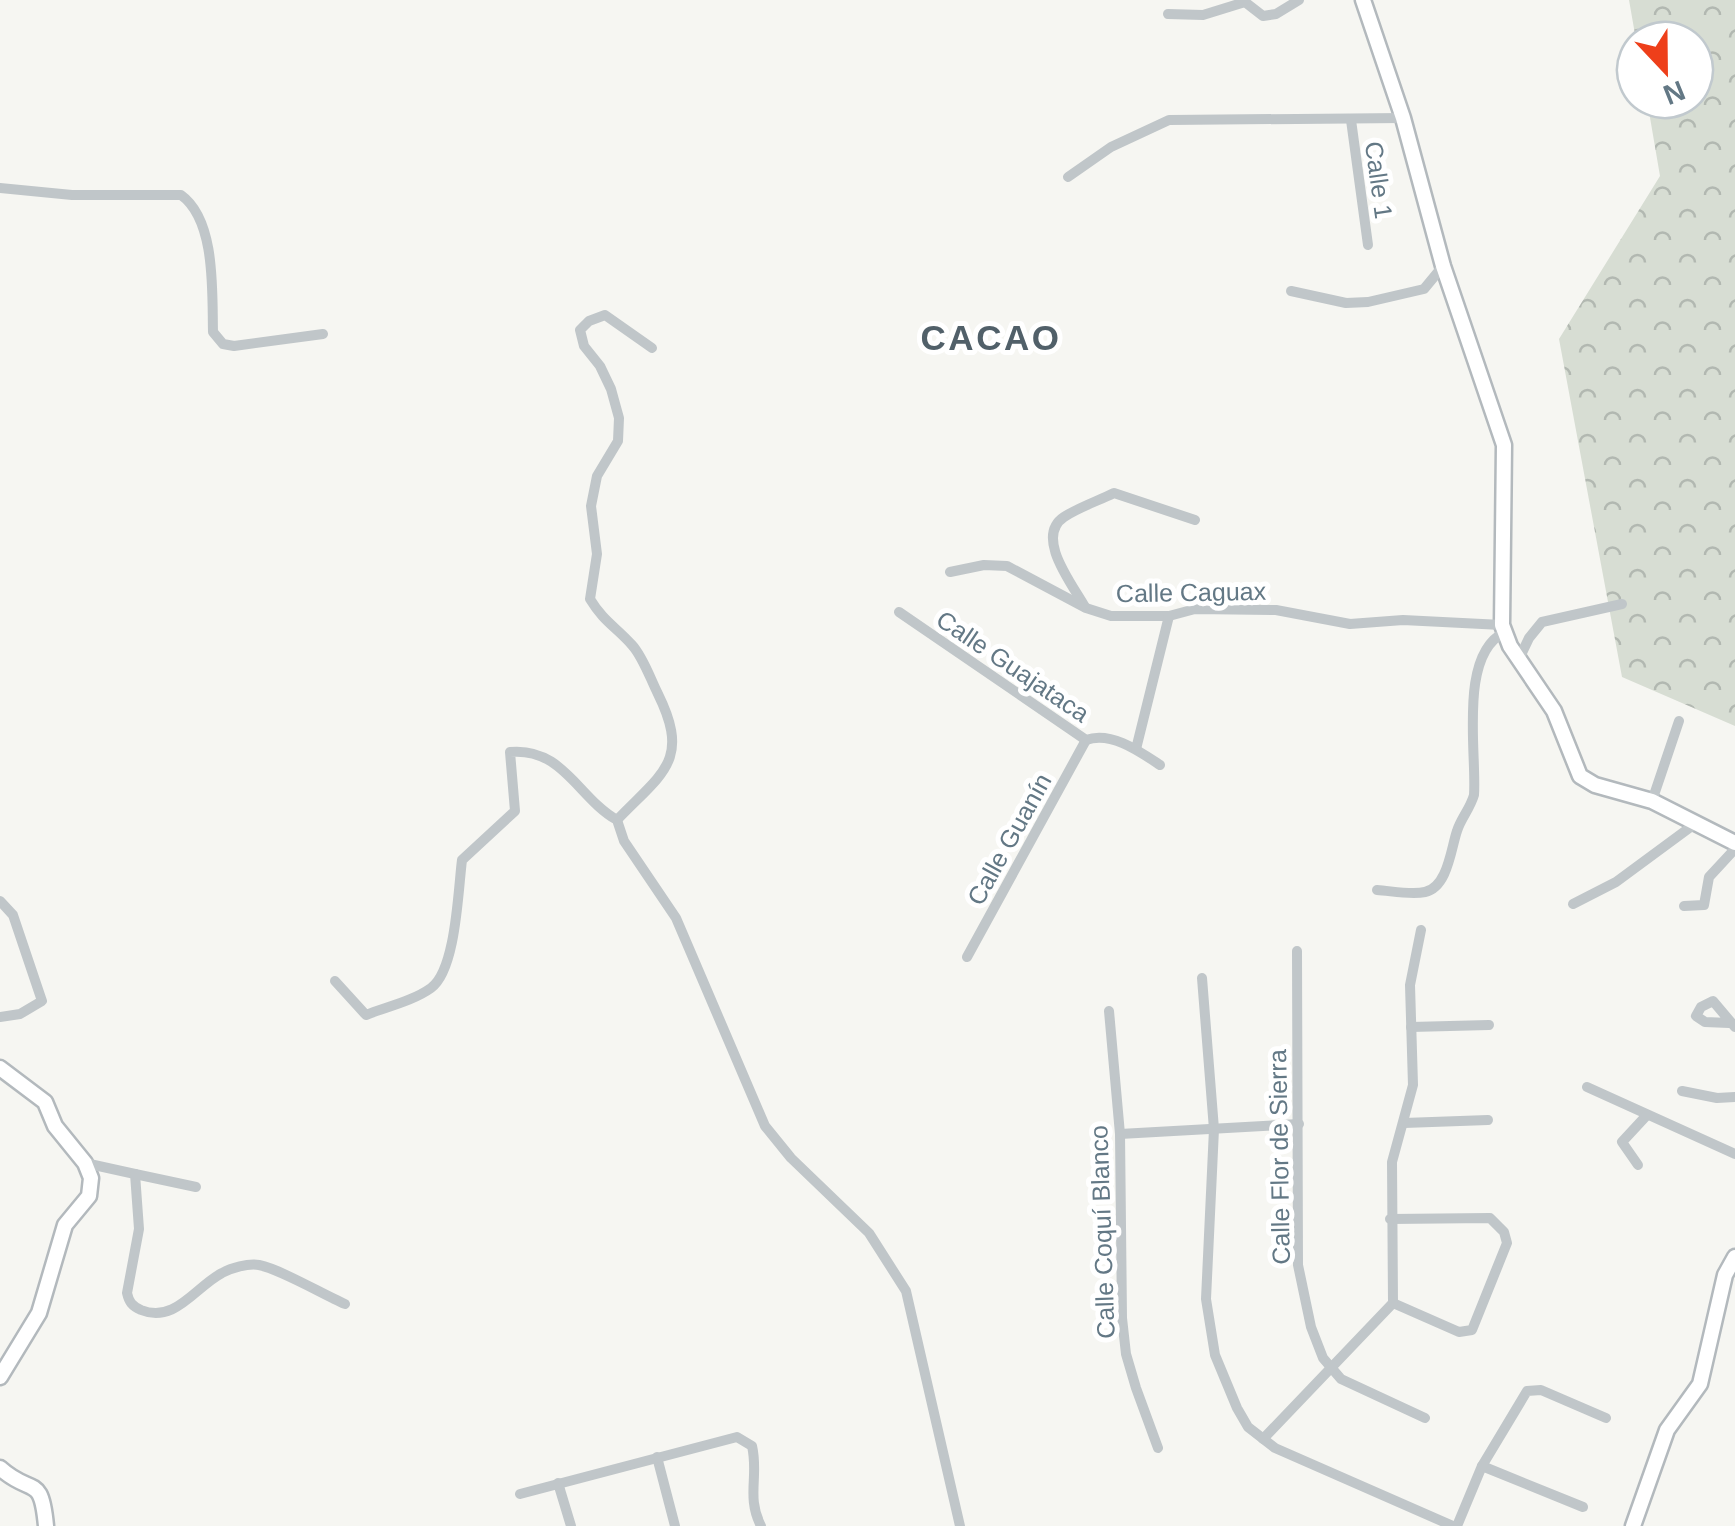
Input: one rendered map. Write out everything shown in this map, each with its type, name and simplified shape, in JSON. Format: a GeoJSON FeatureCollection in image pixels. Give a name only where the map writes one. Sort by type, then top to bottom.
{"type":"FeatureCollection","features":[{"type":"Feature","properties":{"kind":"street"},"geometry":{"type":"LineString","coordinates":[[1168,14],[1203,15],[1245,2],[1264,16],[1276,14],[1300,0]]}},
{"type":"Feature","properties":{"kind":"street"},"geometry":{"type":"LineString","coordinates":[[1363,0],[1403,118],[1443,266],[1504,445],[1504,628],[1519,659],[1554,711],[1580,776],[1595,786],[1652,801],[1735,846],[1708,877],[1704,905],[1684,906]]}},
{"type":"Feature","properties":{"kind":"street"},"geometry":{"type":"LineString","coordinates":[[1068,176],[1111,147],[1170,120],[1403,118]]}},
{"type":"Feature","properties":{"kind":"street","name":"Calle 1"},"geometry":{"type":"LineString","coordinates":[[1350,120],[1368,245]]}},
{"type":"Feature","properties":{"kind":"street"},"geometry":{"type":"LineString","coordinates":[[0,188],[72,195],[182,194],[198,212],[205,233],[212,332],[223,344],[234,346],[323,334]]}},
{"type":"Feature","properties":{"kind":"street"},"geometry":{"type":"LineString","coordinates":[[1291,291],[1346,303],[1368,302],[1424,289],[1443,266]]}},
{"type":"Feature","properties":{"kind":"street"},"geometry":{"type":"LineString","coordinates":[[617,820],[667,768],[674,741],[670,719],[634,646],[602,620],[590,598],[598,554],[591,506],[597,476],[618,441],[619,418],[611,389],[584,346],[580,330],[588,321],[605,315],[652,348]]}},
{"type":"Feature","properties":{"kind":"street"},"geometry":{"type":"LineString","coordinates":[[1086,608],[1053,548],[1053,530],[1061,518],[1114,494],[1195,520]]}},
{"type":"Feature","properties":{"kind":"street","name":"Calle Caguax"},"geometry":{"type":"LineString","coordinates":[[950,572],[984,565],[1007,566],[1086,608],[1111,616],[1168,616],[1194,609],[1276,610],[1350,624],[1404,620],[1504,628]]}},
{"type":"Feature","properties":{"kind":"street"},"geometry":{"type":"LineString","coordinates":[[1519,659],[1528,638],[1542,622],[1622,604]]}},
{"type":"Feature","properties":{"kind":"street","name":"Calle Guajataca"},"geometry":{"type":"LineString","coordinates":[[899,612],[1086,740],[1098,736],[1136,749],[1160,765]]}},
{"type":"Feature","properties":{"kind":"street"},"geometry":{"type":"LineString","coordinates":[[1136,749],[1168,616]]}},
{"type":"Feature","properties":{"kind":"street"},"geometry":{"type":"LineString","coordinates":[[1377,890],[1425,892],[1436,884],[1448,865],[1458,826],[1474,795],[1473,697],[1486,646],[1504,628]]}},
{"type":"Feature","properties":{"kind":"street"},"geometry":{"type":"LineString","coordinates":[[1652,801],[1679,722]]}},
{"type":"Feature","properties":{"kind":"street","name":"Calle Guanín"},"geometry":{"type":"LineString","coordinates":[[967,957],[1086,740]]}},
{"type":"Feature","properties":{"kind":"street"},"geometry":{"type":"LineString","coordinates":[[334,981],[366,1015],[428,990],[442,979],[462,860],[514,811],[510,752],[527,750],[568,771],[600,810],[617,820],[624,841],[676,918],[766,1126],[791,1158],[869,1233],[906,1291],[960,1526]]}},
{"type":"Feature","properties":{"kind":"street"},"geometry":{"type":"LineString","coordinates":[[1573,904],[1616,882],[1696,823]]}},
{"type":"Feature","properties":{"kind":"street"},"geometry":{"type":"LineString","coordinates":[[0,901],[13,915],[42,1001],[20,1014],[0,1018]]}},
{"type":"Feature","properties":{"kind":"street"},"geometry":{"type":"LineString","coordinates":[[1262,1439],[1393,1303],[1392,1162],[1413,1085],[1410,985],[1420,930]]}},
{"type":"Feature","properties":{"kind":"street","name":"Calle Flor de Sierra"},"geometry":{"type":"LineString","coordinates":[[1297,951],[1298,1265],[1311,1327],[1330,1370]]}},
{"type":"Feature","properties":{"kind":"street"},"geometry":{"type":"LineString","coordinates":[[1202,978],[1214,1129],[1206,1299],[1212,1341],[1248,1428],[1275,1448],[1455,1526],[1482,1466],[1528,1392],[1541,1390],[1606,1418]]}},
{"type":"Feature","properties":{"kind":"street","name":"Calle Coquí Blanco"},"geometry":{"type":"LineString","coordinates":[[1110,1011],[1120,1134],[1122,1318],[1126,1354],[1158,1448]]}},
{"type":"Feature","properties":{"kind":"street"},"geometry":{"type":"LineString","coordinates":[[1411,1027],[1489,1025]]}},
{"type":"Feature","properties":{"kind":"street"},"geometry":{"type":"LineString","coordinates":[[0,1068],[45,1102],[54,1126],[85,1163],[91,1178],[89,1196],[65,1225],[38,1314],[0,1378]]}},
{"type":"Feature","properties":{"kind":"street"},"geometry":{"type":"LineString","coordinates":[[1586,1088],[1735,1154]]}},
{"type":"Feature","properties":{"kind":"street"},"geometry":{"type":"LineString","coordinates":[[1682,1091],[1717,1098],[1735,1097]]}},
{"type":"Feature","properties":{"kind":"street"},"geometry":{"type":"LineString","coordinates":[[1638,1165],[1622,1142],[1647,1115]]}},
{"type":"Feature","properties":{"kind":"street"},"geometry":{"type":"LineString","coordinates":[[1404,1122],[1488,1120]]}},
{"type":"Feature","properties":{"kind":"street"},"geometry":{"type":"LineString","coordinates":[[1120,1134],[1299,1124]]}},
{"type":"Feature","properties":{"kind":"street"},"geometry":{"type":"LineString","coordinates":[[85,1163],[196,1187]]}},
{"type":"Feature","properties":{"kind":"street"},"geometry":{"type":"LineString","coordinates":[[135,1174],[139,1229],[127,1293],[137,1308],[154,1314],[167,1312],[219,1274],[259,1265],[345,1304]]}},
{"type":"Feature","properties":{"kind":"street"},"geometry":{"type":"LineString","coordinates":[[1390,1219],[1490,1218],[1500,1226],[1507,1243],[1472,1330],[1459,1332],[1393,1303]]}},
{"type":"Feature","properties":{"kind":"street"},"geometry":{"type":"LineString","coordinates":[[1633,1526],[1667,1430],[1700,1384],[1725,1275],[1735,1257]]}},
{"type":"Feature","properties":{"kind":"street"},"geometry":{"type":"LineString","coordinates":[[1330,1370],[1369,1394],[1425,1418]]}},
{"type":"Feature","properties":{"kind":"street"},"geometry":{"type":"LineString","coordinates":[[520,1494],[737,1437],[752,1446],[756,1464],[751,1507],[761,1526]]}},
{"type":"Feature","properties":{"kind":"street"},"geometry":{"type":"LineString","coordinates":[[657,1457],[674,1526]]}},
{"type":"Feature","properties":{"kind":"street"},"geometry":{"type":"LineString","coordinates":[[1482,1466],[1583,1507]]}},
{"type":"Feature","properties":{"kind":"street"},"geometry":{"type":"LineString","coordinates":[[0,1468],[36,1488],[43,1498],[46,1526]]}},
{"type":"Feature","properties":{"kind":"street"},"geometry":{"type":"LineString","coordinates":[[558,1483],[571,1526]]}},
{"type":"Feature","properties":{"kind":"green space"},"geometry":{"type":"Polygon","coordinates":[[[1629,0],[1735,0],[1735,726],[1622,677],[1559,339],[1660,176],[1650,120],[1715,120],[1715,20],[1632,20],[1629,0]]]}},
{"type":"Feature","properties":{"kind":"district","name":"CACAO"},"geometry":{"type":"Point","coordinates":[991,337]}}]}
